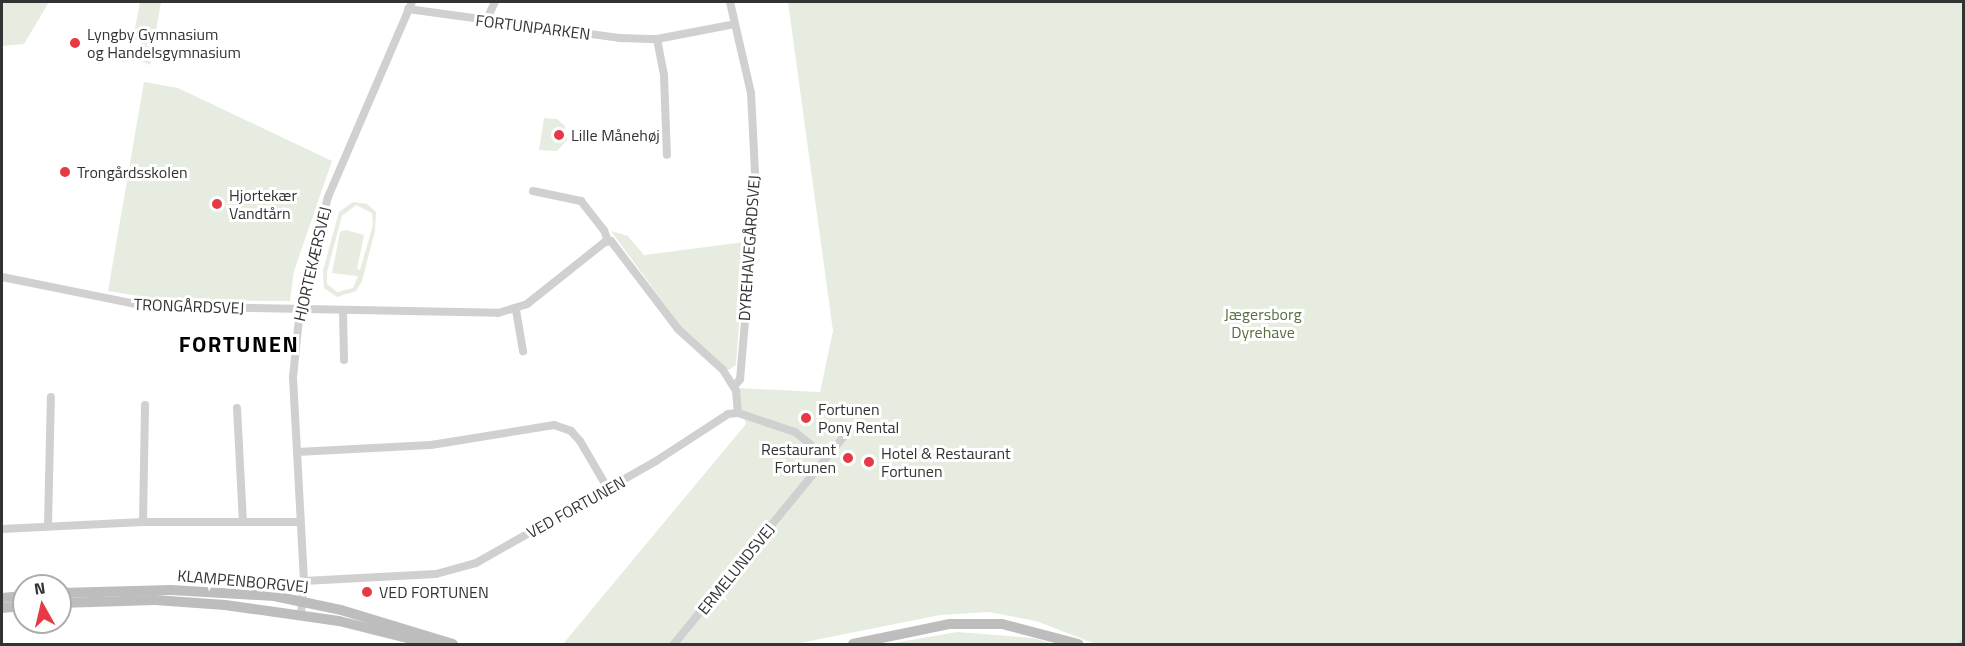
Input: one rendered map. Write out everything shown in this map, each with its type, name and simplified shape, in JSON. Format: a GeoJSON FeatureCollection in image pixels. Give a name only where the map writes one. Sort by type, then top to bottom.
{"type":"FeatureCollection","features":[{"type":"Feature","properties":{"kind":"street"},"geometry":{"type":"LineString","coordinates":[[486,21],[495,2]]}},
{"type":"Feature","properties":{"kind":"street","name":"DYREHAVEGÅRDSVEJ"},"geometry":{"type":"LineString","coordinates":[[730,2],[751,93],[756,193],[740,379],[734,387]]}},
{"type":"Feature","properties":{"kind":"street","name":"FORTUNPARKEN"},"geometry":{"type":"LineString","coordinates":[[410,5],[486,21],[619,38],[657,39],[735,24]]}},
{"type":"Feature","properties":{"kind":"street","name":"HJORTEKÆRSVEJ"},"geometry":{"type":"LineString","coordinates":[[301,614],[304,581],[294,377],[300,309],[328,197],[410,5]]}},
{"type":"Feature","properties":{"kind":"street"},"geometry":{"type":"LineString","coordinates":[[657,39],[664,75],[667,155]]}},
{"type":"Feature","properties":{"kind":"street"},"geometry":{"type":"LineString","coordinates":[[533,191],[581,201],[608,241],[614,243],[678,329],[723,370],[734,387],[738,413],[795,432],[825,456],[849,430]]}},
{"type":"Feature","properties":{"kind":"street"},"geometry":{"type":"LineString","coordinates":[[523,351],[516,310],[608,241]]}},
{"type":"Feature","properties":{"kind":"street","name":"TRONGÅRDSVEJ"},"geometry":{"type":"LineString","coordinates":[[2,277],[146,306],[498,313],[516,310]]}},
{"type":"Feature","properties":{"kind":"street"},"geometry":{"type":"LineString","coordinates":[[344,311],[344,360]]}},
{"type":"Feature","properties":{"kind":"street"},"geometry":{"type":"LineString","coordinates":[[48,525],[51,397]]}},
{"type":"Feature","properties":{"kind":"street"},"geometry":{"type":"LineString","coordinates":[[143,522],[145,405]]}},
{"type":"Feature","properties":{"kind":"street"},"geometry":{"type":"LineString","coordinates":[[237,408],[243,522]]}},
{"type":"Feature","properties":{"kind":"street","name":"VED FORTUNEN"},"geometry":{"type":"LineString","coordinates":[[304,581],[455,571],[477,563],[608,489],[720,417],[738,413]]}},
{"type":"Feature","properties":{"kind":"street"},"geometry":{"type":"LineString","coordinates":[[297,452],[430,445],[554,424],[570,431],[580,441],[608,489]]}},
{"type":"Feature","properties":{"kind":"street","name":"ERMELUNDSVEJ"},"geometry":{"type":"LineString","coordinates":[[674,645],[825,456]]}},
{"type":"Feature","properties":{"kind":"street"},"geometry":{"type":"LineString","coordinates":[[2,529],[143,522],[300,522]]}},
{"type":"Feature","properties":{"kind":"street","name":"KLAMPENBORGVEJ"},"geometry":{"type":"LineString","coordinates":[[72,593],[171,590],[302,600],[453,645]]}},
{"type":"Feature","properties":{"kind":"street","name":"KLAMPENBORGVEJ"},"geometry":{"type":"LineString","coordinates":[[72,603],[182,601],[301,614],[432,645]]}},
{"type":"Feature","properties":{"kind":"street"},"geometry":{"type":"LineString","coordinates":[[853,645],[950,624],[1002,624],[1078,645]]}},
{"type":"Feature","properties":{"kind":"green space"},"geometry":{"type":"Polygon","coordinates":[[[2,2],[49,2],[24,44],[2,46],[2,2]]]}},
{"type":"Feature","properties":{"kind":"green space"},"geometry":{"type":"Polygon","coordinates":[[[140,2],[161,2],[150,65],[140,60],[142,41],[133,39],[140,2]]]}},
{"type":"Feature","properties":{"kind":"green space","name":"Jægersborg Dyrehave"},"geometry":{"type":"Polygon","coordinates":[[[788,2],[1963,2],[1963,644],[1096,644],[1036,621],[989,612],[940,615],[795,644],[563,644],[746,424],[735,388],[820,392],[833,331],[788,2]]]}},
{"type":"Feature","properties":{"kind":"green space"},"geometry":{"type":"Polygon","coordinates":[[[144,82],[178,88],[332,161],[294,271],[290,301],[164,300],[108,291],[144,82]]]}},
{"type":"Feature","properties":{"kind":"green space"},"geometry":{"type":"Polygon","coordinates":[[[544,118],[557,119],[565,126],[567,140],[557,151],[539,150],[544,118]]]}},
{"type":"Feature","properties":{"kind":"green space"},"geometry":{"type":"Polygon","coordinates":[[[353,202],[367,204],[376,212],[375,231],[362,281],[356,291],[337,297],[324,288],[323,270],[339,212],[353,202]],[[356,205],[342,216],[327,272],[327,284],[337,292],[353,288],[358,276],[332,273],[340,232],[346,230],[364,235],[357,269],[360,270],[373,225],[372,213],[356,205]]]}},
{"type":"Feature","properties":{"kind":"green space"},"geometry":{"type":"Polygon","coordinates":[[[611,231],[628,236],[644,255],[745,242],[736,365],[729,370],[687,335],[611,231]]]}},
{"type":"Feature","properties":{"kind":"green space"},"geometry":{"type":"Polygon","coordinates":[[[957,632],[1033,638],[1054,644],[888,644],[957,632]]]}},
{"type":"Feature","properties":{"kind":"place","name":"Lyngby Gymnasium og Handelsgymnasium"},"geometry":{"type":"Point","coordinates":[75,43]}},
{"type":"Feature","properties":{"kind":"place","name":"Lille Månehøj"},"geometry":{"type":"Point","coordinates":[559,135]}},
{"type":"Feature","properties":{"kind":"place","name":"Trongårdsskolen"},"geometry":{"type":"Point","coordinates":[65,172]}},
{"type":"Feature","properties":{"kind":"place","name":"Hjortekær Vandtårn"},"geometry":{"type":"Point","coordinates":[217,204]}},
{"type":"Feature","properties":{"kind":"place","name":"Fortunen Pony Rental"},"geometry":{"type":"Point","coordinates":[806,418]}},
{"type":"Feature","properties":{"kind":"place","name":"Restaurant Fortunen"},"geometry":{"type":"Point","coordinates":[848,458]}},
{"type":"Feature","properties":{"kind":"place","name":"Hotel & Restaurant Fortunen"},"geometry":{"type":"Point","coordinates":[869,462]}},
{"type":"Feature","properties":{"kind":"place","name":"VED FORTUNEN"},"geometry":{"type":"Point","coordinates":[367,592]}},
{"type":"Feature","properties":{"kind":"district","name":"FORTUNEN"},"geometry":{"type":"Point","coordinates":[239,345]}}]}
